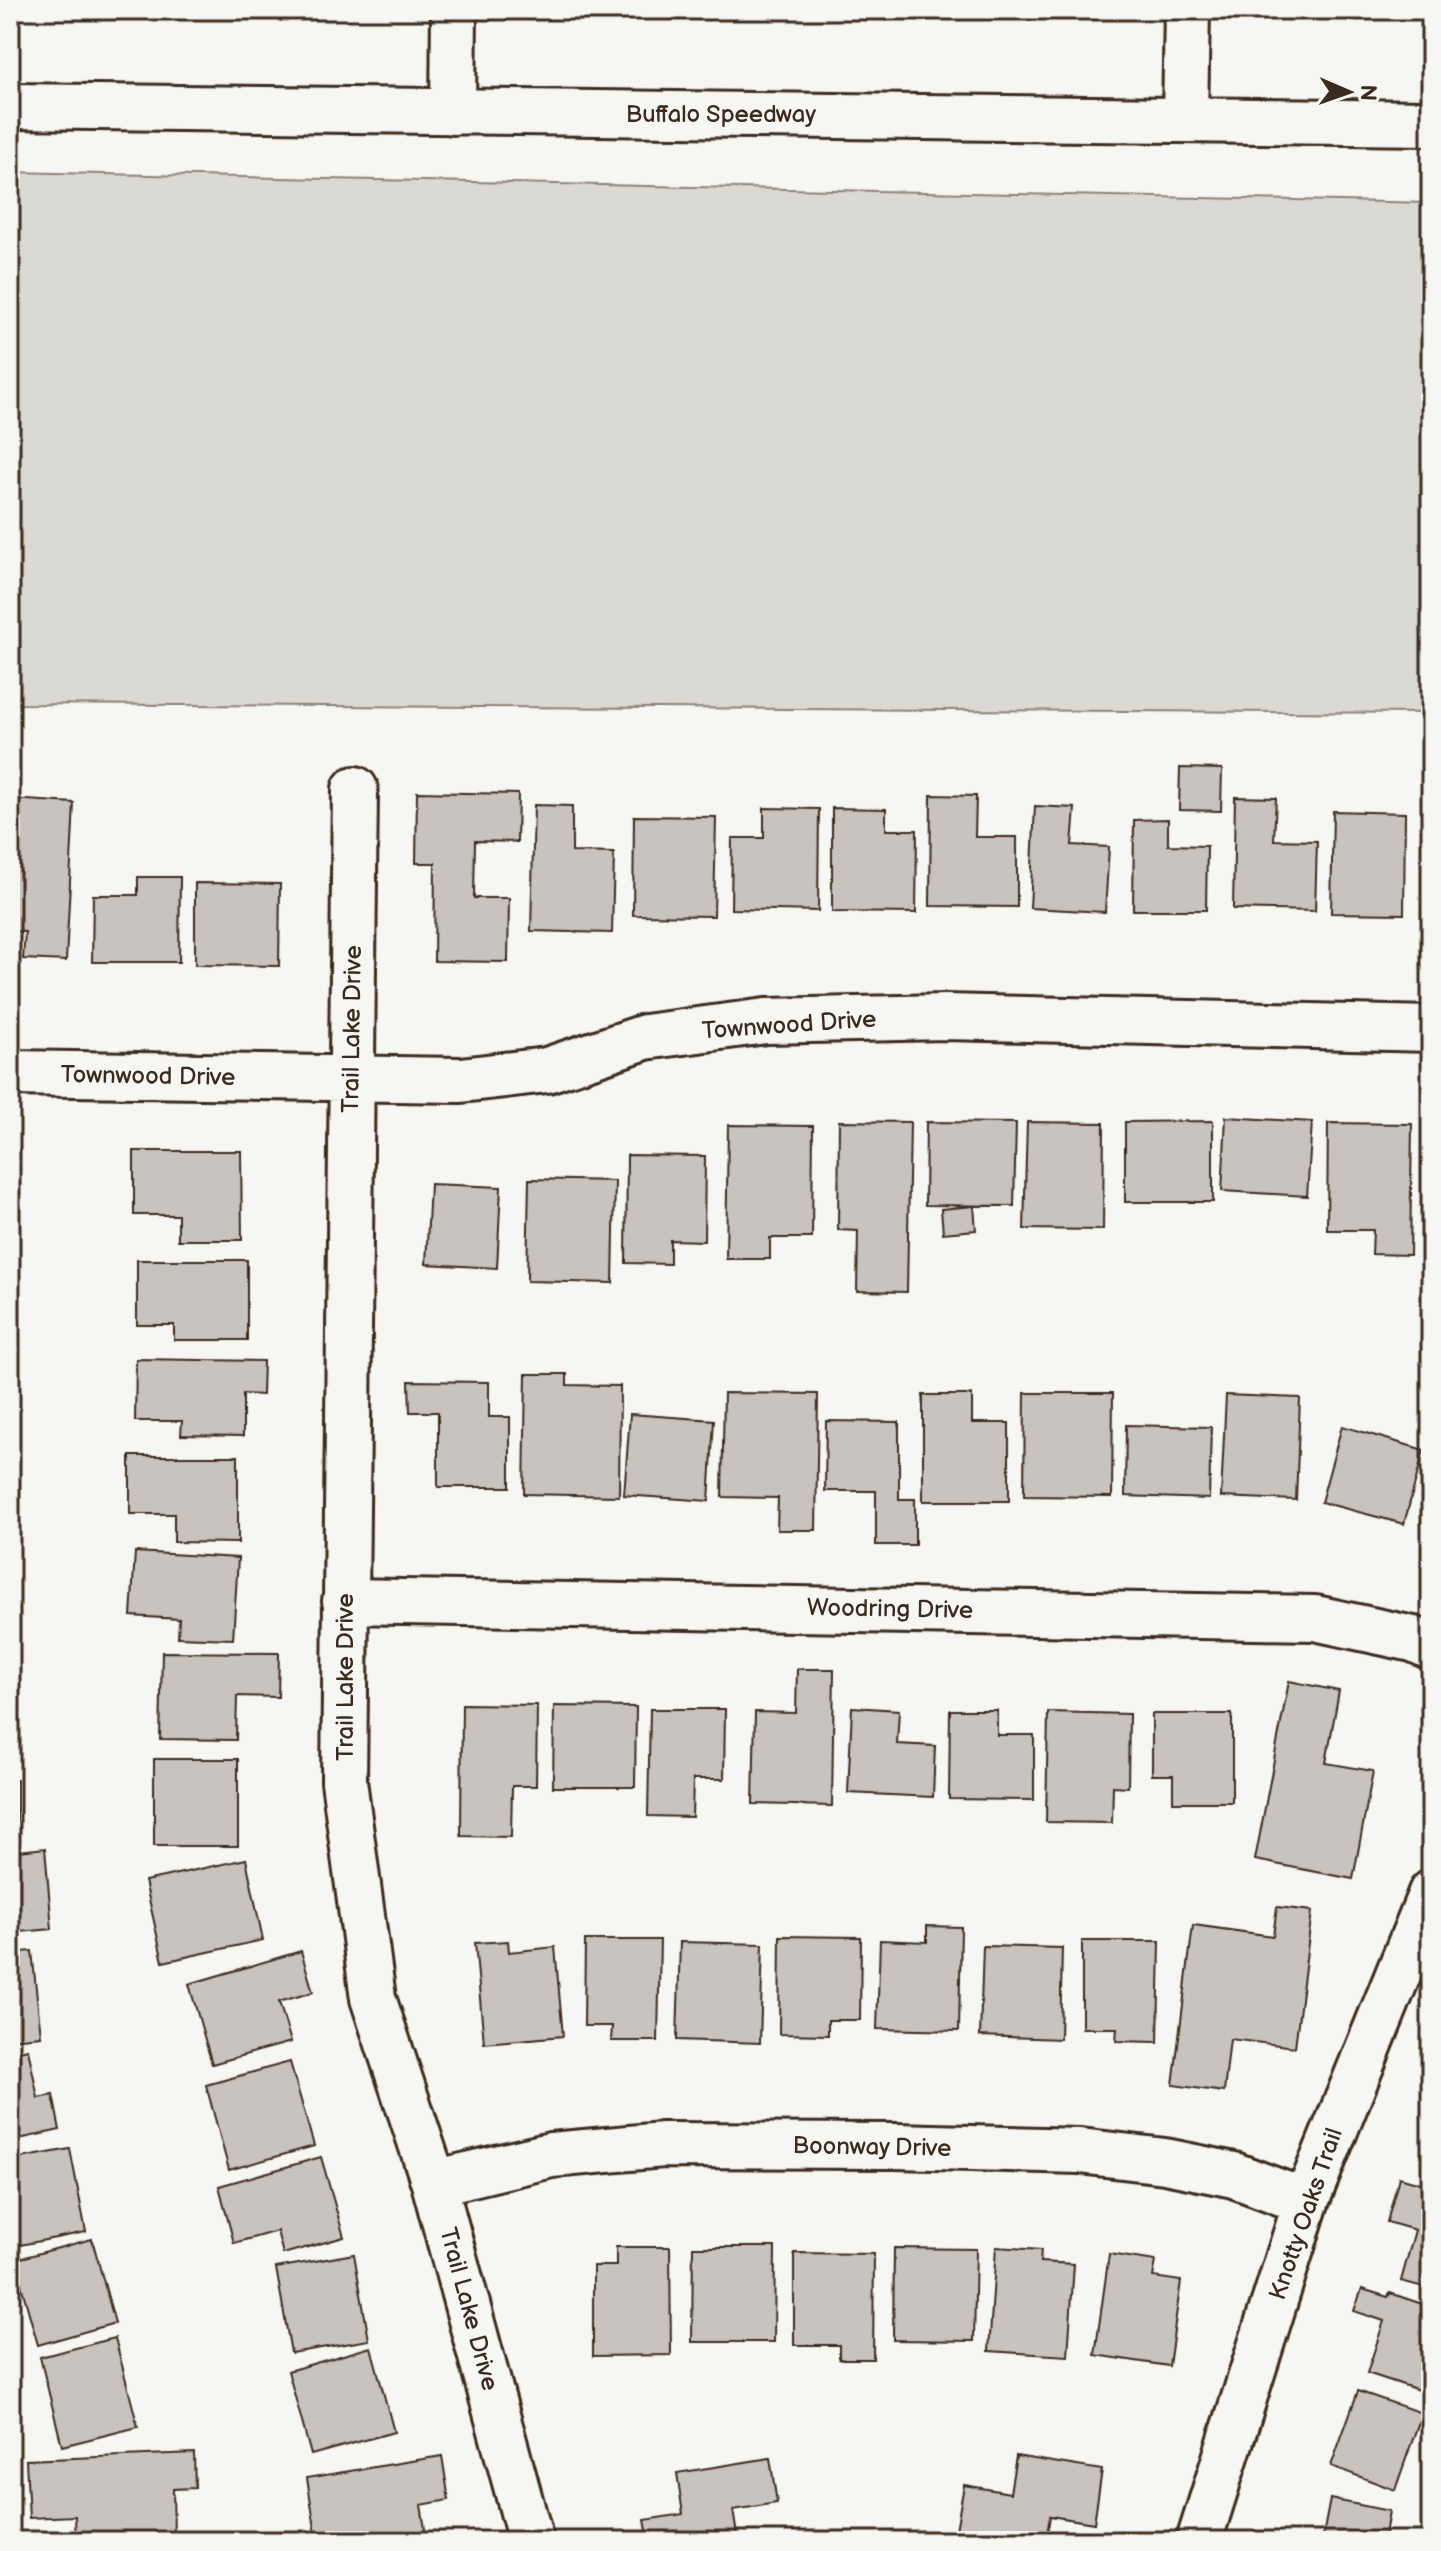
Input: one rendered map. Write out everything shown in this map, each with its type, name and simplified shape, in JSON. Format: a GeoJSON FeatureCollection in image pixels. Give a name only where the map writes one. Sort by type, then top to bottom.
{"type":"FeatureCollection","features":[{"type":"Feature","properties":{"kind":"street"},"geometry":{"type":"LineString","coordinates":[[453,112],[454,10]]}},
{"type":"Feature","properties":{"kind":"street"},"geometry":{"type":"LineString","coordinates":[[1185,118],[1187,10]]}},
{"type":"Feature","properties":{"kind":"street","name":"Buffalo Speedway"},"geometry":{"type":"LineString","coordinates":[[10,106],[1431,123]]}},
{"type":"Feature","properties":{"kind":"street","name":"Trail Lake Drive"},"geometry":{"type":"LineString","coordinates":[[355,789],[344,1781],[373,1998],[434,2183],[531,2541]]}},
{"type":"Feature","properties":{"kind":"street","name":"Townwood Drive"},"geometry":{"type":"LineString","coordinates":[[10,1073],[461,1080],[547,1070],[645,1037],[766,1021],[945,1017],[1431,1029]]}},
{"type":"Feature","properties":{"kind":"street","name":"Woodring Drive"},"geometry":{"type":"LineString","coordinates":[[345,1601],[1315,1618],[1413,1639],[1431,1647]]}},
{"type":"Feature","properties":{"kind":"street","name":"Knotty Oaks Trail"},"geometry":{"type":"LineString","coordinates":[[1199,2541],[1306,2202],[1431,1893]]}},
{"type":"Feature","properties":{"kind":"street","name":"Boonway Drive"},"geometry":{"type":"LineString","coordinates":[[434,2183],[551,2155],[663,2145],[926,2147],[1080,2151],[1165,2161],[1234,2175],[1306,2202]]}},
{"type":"Feature","properties":{"kind":"shaded area"},"geometry":{"type":"Polygon","coordinates":[[[10,172],[1431,203],[1431,713],[10,704],[10,172]]]}},
{"type":"Feature","properties":{"kind":"building"},"geometry":{"type":"Polygon","coordinates":[[[1180,768],[1222,769],[1221,811],[1179,810],[1180,768]]]}},
{"type":"Feature","properties":{"kind":"building"},"geometry":{"type":"Polygon","coordinates":[[[417,792],[518,794],[517,842],[475,841],[474,898],[509,898],[508,962],[434,961],[435,863],[416,863],[417,792]]]}},
{"type":"Feature","properties":{"kind":"building"},"geometry":{"type":"Polygon","coordinates":[[[931,795],[976,796],[975,837],[1017,837],[1017,907],[930,906],[931,795]]]}},
{"type":"Feature","properties":{"kind":"building"},"geometry":{"type":"Polygon","coordinates":[[[1235,797],[1276,798],[1274,840],[1317,841],[1315,911],[1233,909],[1235,797]]]}},
{"type":"Feature","properties":{"kind":"building"},"geometry":{"type":"Polygon","coordinates":[[[10,799],[74,803],[66,961],[23,959],[25,932],[10,931],[10,799]]]}},
{"type":"Feature","properties":{"kind":"building"},"geometry":{"type":"Polygon","coordinates":[[[534,805],[572,806],[572,852],[614,853],[612,933],[531,931],[534,805]]]}},
{"type":"Feature","properties":{"kind":"building"},"geometry":{"type":"Polygon","coordinates":[[[1035,806],[1075,808],[1072,845],[1109,847],[1105,912],[1030,908],[1035,806]]]}},
{"type":"Feature","properties":{"kind":"building"},"geometry":{"type":"Polygon","coordinates":[[[764,808],[819,809],[818,911],[731,909],[732,838],[764,838],[764,808]]]}},
{"type":"Feature","properties":{"kind":"building"},"geometry":{"type":"Polygon","coordinates":[[[832,808],[886,809],[886,830],[917,830],[916,913],[832,912],[832,808]]]}},
{"type":"Feature","properties":{"kind":"building"},"geometry":{"type":"Polygon","coordinates":[[[1333,811],[1405,813],[1404,914],[1331,913],[1333,811]]]}},
{"type":"Feature","properties":{"kind":"building"},"geometry":{"type":"Polygon","coordinates":[[[1431,815],[1431,914],[1430,914],[1431,815]]]}},
{"type":"Feature","properties":{"kind":"building"},"geometry":{"type":"Polygon","coordinates":[[[634,816],[716,817],[714,916],[633,915],[634,816]]]}},
{"type":"Feature","properties":{"kind":"building"},"geometry":{"type":"Polygon","coordinates":[[[1168,819],[1168,845],[1207,846],[1206,910],[1133,910],[1134,820],[1168,819]]]}},
{"type":"Feature","properties":{"kind":"building"},"geometry":{"type":"Polygon","coordinates":[[[138,877],[180,877],[179,962],[92,962],[93,895],[138,895],[138,877]]]}},
{"type":"Feature","properties":{"kind":"building"},"geometry":{"type":"Polygon","coordinates":[[[195,883],[280,884],[279,966],[195,965],[195,883]]]}},
{"type":"Feature","properties":{"kind":"building"},"geometry":{"type":"Polygon","coordinates":[[[1226,1117],[1312,1122],[1307,1196],[1222,1191],[1226,1117]]]}},
{"type":"Feature","properties":{"kind":"building"},"geometry":{"type":"Polygon","coordinates":[[[839,1121],[910,1122],[907,1292],[857,1291],[858,1231],[838,1230],[839,1121]]]}},
{"type":"Feature","properties":{"kind":"building"},"geometry":{"type":"Polygon","coordinates":[[[1213,1121],[1213,1202],[1125,1202],[1125,1122],[1213,1121]]]}},
{"type":"Feature","properties":{"kind":"building"},"geometry":{"type":"Polygon","coordinates":[[[926,1122],[1016,1123],[1014,1206],[925,1205],[926,1122]]]}},
{"type":"Feature","properties":{"kind":"building"},"geometry":{"type":"Polygon","coordinates":[[[1027,1122],[1104,1123],[1103,1230],[1024,1229],[1027,1122]]]}},
{"type":"Feature","properties":{"kind":"building"},"geometry":{"type":"Polygon","coordinates":[[[1428,1122],[1431,1122],[1431,1258],[1423,1258],[1428,1122]]]}},
{"type":"Feature","properties":{"kind":"building"},"geometry":{"type":"Polygon","coordinates":[[[1328,1123],[1412,1124],[1410,1255],[1372,1254],[1373,1230],[1327,1230],[1328,1123]]]}},
{"type":"Feature","properties":{"kind":"building"},"geometry":{"type":"Polygon","coordinates":[[[728,1125],[813,1126],[812,1238],[770,1238],[770,1259],[726,1259],[728,1125]]]}},
{"type":"Feature","properties":{"kind":"building"},"geometry":{"type":"Polygon","coordinates":[[[10,1140],[16,1141],[16,1228],[10,1228],[10,1140]]]}},
{"type":"Feature","properties":{"kind":"building"},"geometry":{"type":"Polygon","coordinates":[[[134,1151],[241,1151],[242,1240],[178,1240],[178,1215],[134,1215],[134,1151]]]}},
{"type":"Feature","properties":{"kind":"building"},"geometry":{"type":"Polygon","coordinates":[[[627,1155],[705,1156],[704,1241],[670,1240],[670,1264],[626,1263],[627,1155]]]}},
{"type":"Feature","properties":{"kind":"building"},"geometry":{"type":"Polygon","coordinates":[[[529,1179],[615,1181],[613,1283],[527,1281],[529,1179]]]}},
{"type":"Feature","properties":{"kind":"building"},"geometry":{"type":"Polygon","coordinates":[[[430,1184],[501,1187],[497,1268],[426,1264],[430,1184]]]}},
{"type":"Feature","properties":{"kind":"building"},"geometry":{"type":"Polygon","coordinates":[[[974,1206],[976,1230],[943,1233],[941,1209],[974,1206]]]}},
{"type":"Feature","properties":{"kind":"building"},"geometry":{"type":"Polygon","coordinates":[[[137,1260],[247,1260],[247,1340],[174,1340],[174,1325],[137,1325],[137,1260]]]}},
{"type":"Feature","properties":{"kind":"building"},"geometry":{"type":"Polygon","coordinates":[[[136,1359],[263,1361],[262,1395],[243,1394],[243,1436],[181,1435],[182,1421],[135,1421],[136,1359]]]}},
{"type":"Feature","properties":{"kind":"building"},"geometry":{"type":"Polygon","coordinates":[[[526,1374],[567,1374],[567,1385],[620,1386],[619,1496],[524,1494],[526,1374]]]}},
{"type":"Feature","properties":{"kind":"building"},"geometry":{"type":"Polygon","coordinates":[[[409,1381],[489,1382],[489,1417],[510,1417],[510,1487],[438,1487],[438,1412],[410,1412],[409,1381]]]}},
{"type":"Feature","properties":{"kind":"building"},"geometry":{"type":"Polygon","coordinates":[[[724,1393],[818,1394],[816,1530],[777,1530],[778,1498],[722,1497],[724,1393]]]}},
{"type":"Feature","properties":{"kind":"building"},"geometry":{"type":"Polygon","coordinates":[[[1025,1393],[1113,1393],[1112,1497],[1024,1496],[1025,1393]]]}},
{"type":"Feature","properties":{"kind":"building"},"geometry":{"type":"Polygon","coordinates":[[[923,1395],[972,1395],[972,1423],[1009,1423],[1009,1501],[923,1501],[923,1395]]]}},
{"type":"Feature","properties":{"kind":"building"},"geometry":{"type":"Polygon","coordinates":[[[1226,1395],[1300,1398],[1296,1500],[1221,1497],[1226,1395]]]}},
{"type":"Feature","properties":{"kind":"building"},"geometry":{"type":"Polygon","coordinates":[[[630,1414],[714,1420],[709,1501],[624,1495],[630,1414]]]}},
{"type":"Feature","properties":{"kind":"building"},"geometry":{"type":"Polygon","coordinates":[[[826,1421],[899,1422],[899,1499],[915,1499],[915,1545],[876,1545],[876,1491],[825,1491],[826,1421]]]}},
{"type":"Feature","properties":{"kind":"building"},"geometry":{"type":"Polygon","coordinates":[[[1126,1425],[1211,1427],[1209,1499],[1125,1496],[1126,1425]]]}},
{"type":"Feature","properties":{"kind":"building"},"geometry":{"type":"Polygon","coordinates":[[[1342,1426],[1424,1450],[1404,1524],[1321,1502],[1342,1426]]]}},
{"type":"Feature","properties":{"kind":"building"},"geometry":{"type":"Polygon","coordinates":[[[10,1452],[14,1452],[11,1517],[10,1517],[10,1452]]]}},
{"type":"Feature","properties":{"kind":"building"},"geometry":{"type":"Polygon","coordinates":[[[130,1456],[238,1456],[238,1543],[174,1542],[174,1514],[130,1514],[130,1456]]]}},
{"type":"Feature","properties":{"kind":"building"},"geometry":{"type":"Polygon","coordinates":[[[135,1552],[238,1558],[233,1639],[178,1637],[179,1619],[131,1616],[135,1552]]]}},
{"type":"Feature","properties":{"kind":"building"},"geometry":{"type":"Polygon","coordinates":[[[162,1652],[279,1653],[278,1697],[237,1696],[236,1740],[160,1739],[162,1652]]]}},
{"type":"Feature","properties":{"kind":"building"},"geometry":{"type":"Polygon","coordinates":[[[797,1669],[834,1669],[832,1806],[753,1804],[755,1712],[796,1713],[797,1669]]]}},
{"type":"Feature","properties":{"kind":"building"},"geometry":{"type":"Polygon","coordinates":[[[1289,1681],[1339,1691],[1326,1763],[1373,1771],[1353,1879],[1255,1860],[1289,1681]]]}},
{"type":"Feature","properties":{"kind":"building"},"geometry":{"type":"Polygon","coordinates":[[[462,1704],[537,1705],[536,1786],[512,1786],[511,1837],[461,1836],[462,1704]]]}},
{"type":"Feature","properties":{"kind":"building"},"geometry":{"type":"Polygon","coordinates":[[[554,1706],[636,1707],[635,1787],[553,1787],[554,1706]]]}},
{"type":"Feature","properties":{"kind":"building"},"geometry":{"type":"Polygon","coordinates":[[[852,1707],[899,1710],[897,1744],[935,1746],[933,1797],[848,1793],[852,1707]]]}},
{"type":"Feature","properties":{"kind":"building"},"geometry":{"type":"Polygon","coordinates":[[[650,1709],[725,1709],[724,1779],[693,1779],[692,1817],[648,1816],[650,1709]]]}},
{"type":"Feature","properties":{"kind":"building"},"geometry":{"type":"Polygon","coordinates":[[[950,1710],[997,1710],[997,1735],[1034,1735],[1034,1800],[949,1799],[950,1710]]]}},
{"type":"Feature","properties":{"kind":"building"},"geometry":{"type":"Polygon","coordinates":[[[1048,1712],[1129,1714],[1128,1787],[1113,1786],[1112,1823],[1046,1822],[1048,1712]]]}},
{"type":"Feature","properties":{"kind":"building"},"geometry":{"type":"Polygon","coordinates":[[[1152,1714],[1232,1714],[1232,1802],[1173,1802],[1173,1775],[1152,1775],[1152,1714]]]}},
{"type":"Feature","properties":{"kind":"building"},"geometry":{"type":"Polygon","coordinates":[[[154,1759],[238,1759],[238,1846],[154,1846],[154,1759]]]}},
{"type":"Feature","properties":{"kind":"building"},"geometry":{"type":"Polygon","coordinates":[[[10,1780],[17,1780],[17,1839],[10,1839],[10,1780]]]}},
{"type":"Feature","properties":{"kind":"building"},"geometry":{"type":"Polygon","coordinates":[[[45,1848],[52,1929],[10,1933],[10,1852],[45,1848]]]}},
{"type":"Feature","properties":{"kind":"building"},"geometry":{"type":"Polygon","coordinates":[[[246,1859],[263,1940],[163,1962],[145,1881],[246,1859]]]}},
{"type":"Feature","properties":{"kind":"building"},"geometry":{"type":"Polygon","coordinates":[[[1277,1907],[1312,1911],[1295,2047],[1230,2039],[1224,2092],[1173,2085],[1193,1925],[1273,1936],[1277,1907]]]}},
{"type":"Feature","properties":{"kind":"building"},"geometry":{"type":"Polygon","coordinates":[[[927,1926],[961,1927],[959,2031],[877,2029],[880,1940],[927,1942],[927,1926]]]}},
{"type":"Feature","properties":{"kind":"building"},"geometry":{"type":"Polygon","coordinates":[[[780,1936],[861,1937],[860,2020],[828,2020],[828,2035],[779,2034],[780,1936]]]}},
{"type":"Feature","properties":{"kind":"building"},"geometry":{"type":"Polygon","coordinates":[[[585,1940],[660,1940],[658,2041],[611,2041],[612,2026],[584,2026],[585,1940]]]}},
{"type":"Feature","properties":{"kind":"building"},"geometry":{"type":"Polygon","coordinates":[[[508,1941],[509,1952],[555,1947],[563,2036],[484,2043],[475,1943],[508,1941]]]}},
{"type":"Feature","properties":{"kind":"building"},"geometry":{"type":"Polygon","coordinates":[[[1082,1941],[1160,1941],[1158,2042],[1116,2041],[1117,2028],[1082,2028],[1082,1941]]]}},
{"type":"Feature","properties":{"kind":"building"},"geometry":{"type":"Polygon","coordinates":[[[680,1942],[763,1944],[760,2043],[677,2040],[680,1942]]]}},
{"type":"Feature","properties":{"kind":"building"},"geometry":{"type":"Polygon","coordinates":[[[983,1946],[1062,1948],[1060,2039],[980,2036],[983,1946]]]}},
{"type":"Feature","properties":{"kind":"building"},"geometry":{"type":"Polygon","coordinates":[[[32,1951],[41,2036],[10,2039],[10,1953],[32,1951]]]}},
{"type":"Feature","properties":{"kind":"building"},"geometry":{"type":"Polygon","coordinates":[[[301,1951],[313,1992],[279,2002],[291,2042],[212,2064],[189,1984],[301,1951]]]}},
{"type":"Feature","properties":{"kind":"building"},"geometry":{"type":"Polygon","coordinates":[[[28,2049],[38,2098],[53,2095],[60,2130],[10,2141],[10,2053],[28,2049]]]}},
{"type":"Feature","properties":{"kind":"building"},"geometry":{"type":"Polygon","coordinates":[[[290,2062],[314,2146],[229,2170],[206,2085],[290,2062]]]}},
{"type":"Feature","properties":{"kind":"building"},"geometry":{"type":"Polygon","coordinates":[[[70,2149],[86,2232],[10,2247],[10,2160],[70,2149]]]}},
{"type":"Feature","properties":{"kind":"building"},"geometry":{"type":"Polygon","coordinates":[[[321,2157],[344,2237],[283,2254],[277,2231],[234,2243],[219,2186],[321,2157]]]}},
{"type":"Feature","properties":{"kind":"building"},"geometry":{"type":"Polygon","coordinates":[[[1399,2177],[1431,2186],[1431,2289],[1401,2281],[1415,2230],[1387,2222],[1399,2177]]]}},
{"type":"Feature","properties":{"kind":"building"},"geometry":{"type":"Polygon","coordinates":[[[92,2239],[115,2323],[38,2345],[14,2260],[92,2239]]]}},
{"type":"Feature","properties":{"kind":"building"},"geometry":{"type":"Polygon","coordinates":[[[616,2247],[670,2247],[671,2355],[593,2356],[593,2266],[616,2266],[616,2247]]]}},
{"type":"Feature","properties":{"kind":"building"},"geometry":{"type":"Polygon","coordinates":[[[693,2247],[775,2247],[774,2342],[692,2342],[693,2247]]]}},
{"type":"Feature","properties":{"kind":"building"},"geometry":{"type":"Polygon","coordinates":[[[996,2247],[1041,2250],[1040,2262],[1074,2264],[1068,2356],[989,2351],[996,2247]]]}},
{"type":"Feature","properties":{"kind":"building"},"geometry":{"type":"Polygon","coordinates":[[[894,2248],[976,2249],[974,2341],[893,2340],[894,2248]]]}},
{"type":"Feature","properties":{"kind":"building"},"geometry":{"type":"Polygon","coordinates":[[[794,2253],[874,2254],[873,2359],[839,2359],[839,2345],[794,2345],[794,2253]]]}},
{"type":"Feature","properties":{"kind":"building"},"geometry":{"type":"Polygon","coordinates":[[[354,2254],[369,2340],[291,2353],[276,2268],[354,2254]]]}},
{"type":"Feature","properties":{"kind":"building"},"geometry":{"type":"Polygon","coordinates":[[[1109,2254],[1156,2261],[1153,2277],[1181,2281],[1169,2366],[1095,2355],[1109,2254]]]}},
{"type":"Feature","properties":{"kind":"building"},"geometry":{"type":"Polygon","coordinates":[[[1362,2289],[1388,2297],[1390,2293],[1431,2307],[1431,2394],[1367,2373],[1384,2321],[1354,2311],[1362,2289]]]}},
{"type":"Feature","properties":{"kind":"building"},"geometry":{"type":"Polygon","coordinates":[[[115,2338],[138,2427],[62,2446],[40,2357],[115,2338]]]}},
{"type":"Feature","properties":{"kind":"building"},"geometry":{"type":"Polygon","coordinates":[[[371,2347],[394,2432],[311,2455],[288,2371],[371,2347]]]}},
{"type":"Feature","properties":{"kind":"building"},"geometry":{"type":"Polygon","coordinates":[[[1358,2391],[1422,2413],[1395,2490],[1331,2466],[1358,2391]]]}},
{"type":"Feature","properties":{"kind":"building"},"geometry":{"type":"Polygon","coordinates":[[[194,2453],[195,2488],[173,2489],[174,2537],[76,2541],[75,2516],[29,2518],[26,2460],[194,2453]]]}},
{"type":"Feature","properties":{"kind":"building"},"geometry":{"type":"Polygon","coordinates":[[[442,2456],[449,2500],[421,2505],[427,2541],[317,2541],[307,2478],[442,2456]]]}},
{"type":"Feature","properties":{"kind":"building"},"geometry":{"type":"Polygon","coordinates":[[[1016,2456],[1102,2470],[1094,2523],[1050,2516],[1046,2541],[1023,2541],[956,2530],[964,2485],[1010,2493],[1016,2456]]]}},
{"type":"Feature","properties":{"kind":"building"},"geometry":{"type":"Polygon","coordinates":[[[770,2458],[777,2503],[733,2510],[738,2541],[649,2541],[645,2520],[683,2514],[677,2473],[770,2458]]]}},
{"type":"Feature","properties":{"kind":"building"},"geometry":{"type":"Polygon","coordinates":[[[1330,2499],[1389,2511],[1384,2541],[1322,2541],[1330,2499]]]}}]}
